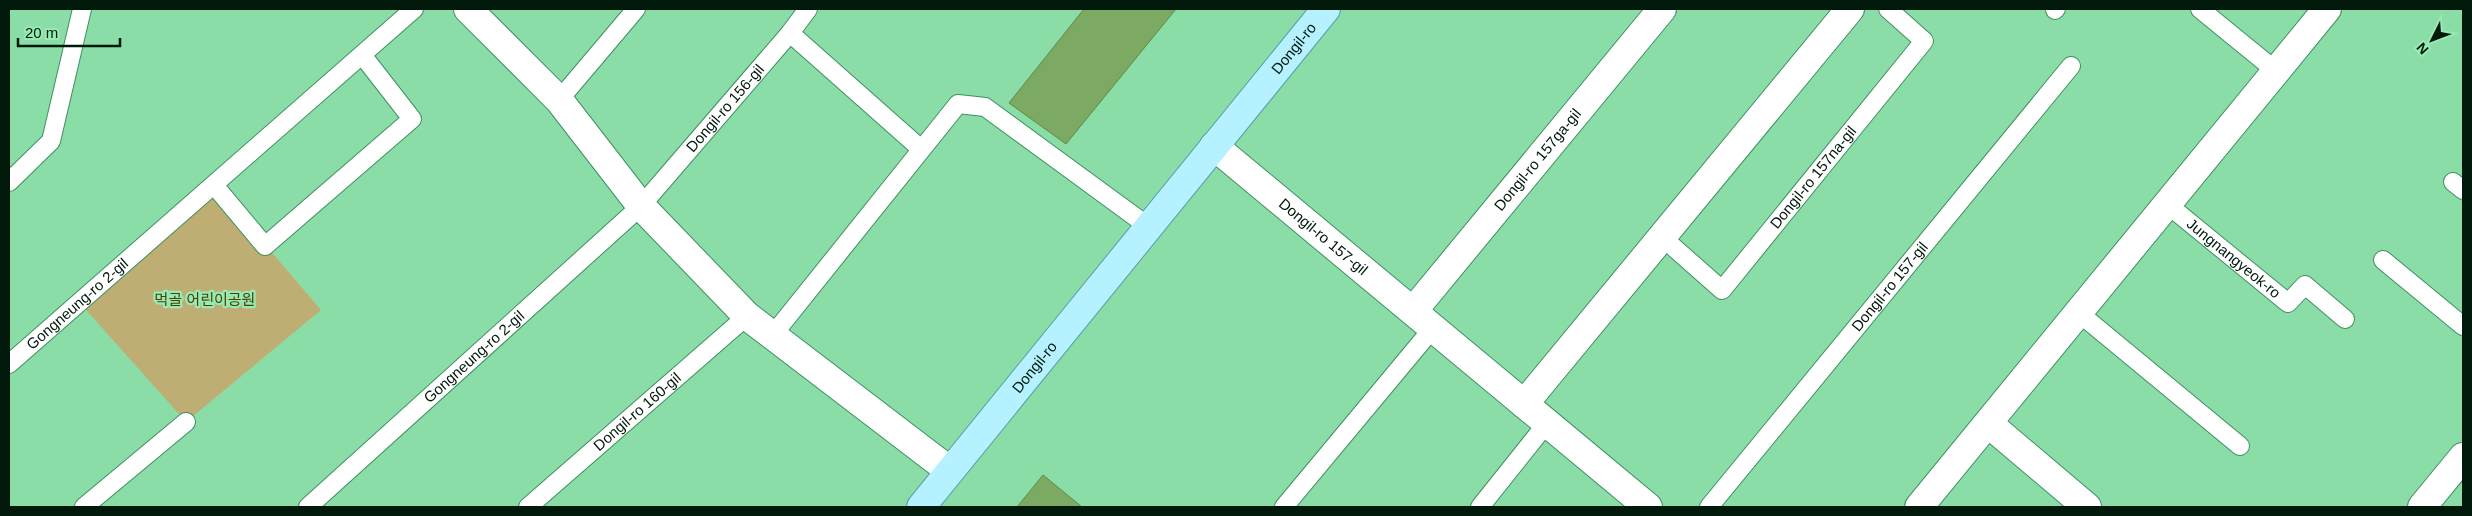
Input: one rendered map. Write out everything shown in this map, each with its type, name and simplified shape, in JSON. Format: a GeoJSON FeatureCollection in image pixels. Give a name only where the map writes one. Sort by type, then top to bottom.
{"type":"FeatureCollection","features":[{"type":"Feature","properties":{"kind":"main road","name":"Dongil-ro"},"geometry":{"type":"LineString","coordinates":[[922,507],[1326,9]]}},
{"type":"Feature","properties":{"kind":"street"},"geometry":{"type":"LineString","coordinates":[[468,9],[559,100],[641,206],[746,316],[950,471],[906,507]]}},
{"type":"Feature","properties":{"kind":"street","name":"Dongil-ro 157ga-gil"},"geometry":{"type":"LineString","coordinates":[[1423,320],[1662,9]]}},
{"type":"Feature","properties":{"kind":"street"},"geometry":{"type":"LineString","coordinates":[[1524,404],[1850,9]]}},
{"type":"Feature","properties":{"kind":"street"},"geometry":{"type":"LineString","coordinates":[[1919,507],[1989,424],[2166,204],[2327,9]]}},
{"type":"Feature","properties":{"kind":"street","name":"Dongil-ro 157-gil"},"geometry":{"type":"LineString","coordinates":[[1214,146],[1648,507]]}},
{"type":"Feature","properties":{"kind":"street"},"geometry":{"type":"LineString","coordinates":[[1989,424],[2087,507]]}},
{"type":"Feature","properties":{"kind":"street"},"geometry":{"type":"LineString","coordinates":[[2422,507],[2463,456]]}},
{"type":"Feature","properties":{"kind":"lane"},"geometry":{"type":"LineString","coordinates":[[9,182],[50,141],[82,9]]}},
{"type":"Feature","properties":{"kind":"lane","name":"Gongneung-ro 2-gil"},"geometry":{"type":"LineString","coordinates":[[9,364],[363,56],[414,9]]}},
{"type":"Feature","properties":{"kind":"lane"},"geometry":{"type":"LineString","coordinates":[[559,100],[636,9]]}},
{"type":"Feature","properties":{"kind":"lane","name":"Dongil-ro 156-gil"},"geometry":{"type":"LineString","coordinates":[[641,206],[790,33],[808,9]]}},
{"type":"Feature","properties":{"kind":"lane","name":"Dongil-ro 157na-gil"},"geometry":{"type":"LineString","coordinates":[[1662,237],[1722,290],[1924,41],[1888,9]]}},
{"type":"Feature","properties":{"kind":"lane"},"geometry":{"type":"LineString","coordinates":[[2200,9],[2276,71]]}},
{"type":"Feature","properties":{"kind":"lane"},"geometry":{"type":"LineString","coordinates":[[790,33],[921,149]]}},
{"type":"Feature","properties":{"kind":"lane"},"geometry":{"type":"LineString","coordinates":[[214,185],[265,246],[404,126],[412,119],[363,56]]}},
{"type":"Feature","properties":{"kind":"lane","name":"Dongil-ro 157-gil"},"geometry":{"type":"LineString","coordinates":[[1709,507],[2071,66]]}},
{"type":"Feature","properties":{"kind":"lane"},"geometry":{"type":"LineString","coordinates":[[772,336],[958,104],[986,107],[1148,227]]}},
{"type":"Feature","properties":{"kind":"lane","name":"Jungnangyeok-ro"},"geometry":{"type":"LineString","coordinates":[[2166,204],[2288,303],[2304,286],[2345,319]]}},
{"type":"Feature","properties":{"kind":"lane","name":"Gongneung-ro 2-gil"},"geometry":{"type":"LineString","coordinates":[[308,507],[641,206]]}},
{"type":"Feature","properties":{"kind":"lane"},"geometry":{"type":"LineString","coordinates":[[2383,260],[2463,326]]}},
{"type":"Feature","properties":{"kind":"lane"},"geometry":{"type":"LineString","coordinates":[[2079,313],[2240,446]]}},
{"type":"Feature","properties":{"kind":"lane","name":"Dongil-ro 160-gil"},"geometry":{"type":"LineString","coordinates":[[528,507],[746,316]]}},
{"type":"Feature","properties":{"kind":"lane"},"geometry":{"type":"LineString","coordinates":[[1284,507],[1423,320]]}},
{"type":"Feature","properties":{"kind":"lane"},"geometry":{"type":"LineString","coordinates":[[84,507],[186,422]]}},
{"type":"Feature","properties":{"kind":"lane"},"geometry":{"type":"LineString","coordinates":[[1480,507],[1547,423]]}},
{"type":"Feature","properties":{"kind":"green space","name":"먹골 어린이공원"},"geometry":{"type":"Polygon","coordinates":[[[214,185],[321,310],[186,422],[79,302],[214,185]]]}},
{"type":"Feature","properties":{"kind":"building"},"geometry":{"type":"Polygon","coordinates":[[[1084,9],[1176,9],[1066,144],[1009,103],[1084,9]]]}},
{"type":"Feature","properties":{"kind":"building"},"geometry":{"type":"Polygon","coordinates":[[[1043,475],[1082,507],[1017,507],[1043,475]]]}}]}
